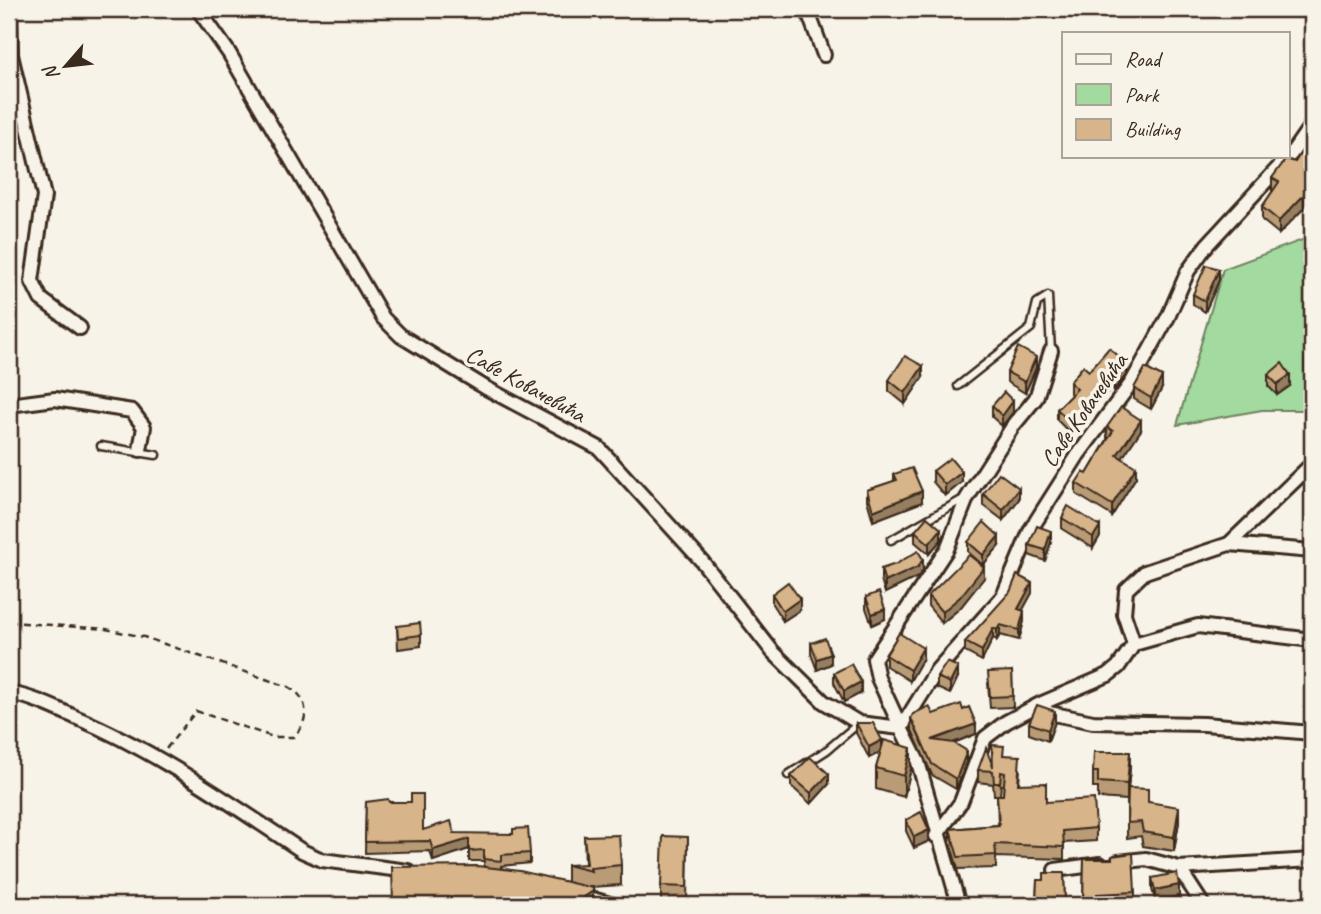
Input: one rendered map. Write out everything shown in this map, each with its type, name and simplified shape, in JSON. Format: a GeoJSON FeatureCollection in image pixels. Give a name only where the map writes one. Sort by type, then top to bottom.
{"type":"FeatureCollection","features":[{"type":"Feature","properties":{"kind":"street"},"geometry":{"type":"LineString","coordinates":[[10,9],[11,55],[44,196],[32,281],[41,299],[80,328]]}},
{"type":"Feature","properties":{"kind":"street","name":"Саве Ковачевића"},"geometry":{"type":"LineString","coordinates":[[198,9],[229,53],[383,318],[401,336],[486,388],[599,448],[701,560],[773,652],[824,702],[859,723],[901,728]]}},
{"type":"Feature","properties":{"kind":"street"},"geometry":{"type":"LineString","coordinates":[[807,9],[824,55]]}},
{"type":"Feature","properties":{"kind":"street","name":"Саве Ковачевића"},"geometry":{"type":"LineString","coordinates":[[1290,156],[1312,124]]}},
{"type":"Feature","properties":{"kind":"street","name":"Саве Ковачевића"},"geometry":{"type":"LineString","coordinates":[[901,728],[937,670],[1003,596],[1031,529],[1064,476],[1132,382],[1168,317],[1188,271],[1207,245],[1288,158]]}},
{"type":"Feature","properties":{"kind":"street","name":"Саве Ковачевића"},"geometry":{"type":"LineString","coordinates":[[959,905],[936,836],[918,762],[878,678],[874,659],[947,549],[967,498],[1013,426],[1036,398],[1051,351]]}},
{"type":"Feature","properties":{"kind":"street"},"geometry":{"type":"LineString","coordinates":[[9,405],[55,399],[132,411],[144,427],[140,450]]}},
{"type":"Feature","properties":{"kind":"street"},"geometry":{"type":"LineString","coordinates":[[1229,544],[1312,464]]}},
{"type":"Feature","properties":{"kind":"street"},"geometry":{"type":"LineString","coordinates":[[1134,645],[1124,614],[1126,590],[1145,572],[1229,544],[1312,551]]}},
{"type":"Feature","properties":{"kind":"street"},"geometry":{"type":"LineString","coordinates":[[936,836],[961,802],[985,738],[1006,722],[1040,704],[1108,675],[1118,667],[1134,645],[1198,626],[1312,640]]}},
{"type":"Feature","properties":{"kind":"street"},"geometry":{"type":"LineString","coordinates":[[9,693],[52,707],[160,757],[302,850],[322,860],[419,873]]}},
{"type":"Feature","properties":{"kind":"street"},"geometry":{"type":"LineString","coordinates":[[1040,704],[1049,713],[1093,722],[1204,724],[1312,733]]}},
{"type":"Feature","properties":{"kind":"street"},"geometry":{"type":"LineString","coordinates":[[1055,870],[1146,859],[1179,868],[1312,860]]}},
{"type":"Feature","properties":{"kind":"street"},"geometry":{"type":"LineString","coordinates":[[1179,868],[1203,905]]}},
{"type":"Feature","properties":{"kind":"street"},"geometry":{"type":"LineString","coordinates":[[563,891],[613,905]]}},
{"type":"Feature","properties":{"kind":"lane"},"geometry":{"type":"LineString","coordinates":[[958,386],[1031,328],[1037,303],[1048,296],[1051,351]]}},
{"type":"Feature","properties":{"kind":"lane"},"geometry":{"type":"LineString","coordinates":[[101,446],[140,450],[156,456]]}},
{"type":"Feature","properties":{"kind":"lane"},"geometry":{"type":"LineString","coordinates":[[891,540],[967,498]]}},
{"type":"Feature","properties":{"kind":"lane"},"geometry":{"type":"LineString","coordinates":[[788,775],[827,750],[859,723]]}},
{"type":"Feature","properties":{"kind":"path"},"geometry":{"type":"LineString","coordinates":[[9,622],[106,629],[144,638],[289,687],[303,698],[306,710],[301,727],[293,737],[273,737],[196,711],[160,757]]}},
{"type":"Feature","properties":{"kind":"green space"},"geometry":{"type":"Polygon","coordinates":[[[1312,233],[1312,410],[1262,410],[1177,425],[1223,269],[1308,238],[1312,233]]]}},
{"type":"Feature","properties":{"kind":"building"},"geometry":{"type":"Polygon","coordinates":[[[1312,136],[1311,198],[1304,195],[1279,221],[1262,207],[1279,182],[1272,178],[1286,159],[1295,162],[1312,136]]]}},
{"type":"Feature","properties":{"kind":"building"},"geometry":{"type":"Polygon","coordinates":[[[1206,265],[1219,269],[1205,301],[1193,294],[1206,265]]]}},
{"type":"Feature","properties":{"kind":"building"},"geometry":{"type":"Polygon","coordinates":[[[1308,344],[1312,345],[1312,364],[1305,360],[1308,344]]]}},
{"type":"Feature","properties":{"kind":"building"},"geometry":{"type":"Polygon","coordinates":[[[1018,347],[1036,357],[1025,382],[1007,372],[1018,347]]]}},
{"type":"Feature","properties":{"kind":"building"},"geometry":{"type":"Polygon","coordinates":[[[1109,348],[1127,363],[1070,422],[1057,409],[1077,389],[1070,382],[1083,366],[1089,371],[1109,348]]]}},
{"type":"Feature","properties":{"kind":"building"},"geometry":{"type":"Polygon","coordinates":[[[905,356],[923,366],[905,393],[889,380],[905,356]]]}},
{"type":"Feature","properties":{"kind":"building"},"geometry":{"type":"Polygon","coordinates":[[[1282,363],[1290,375],[1277,384],[1268,375],[1282,363]]]}},
{"type":"Feature","properties":{"kind":"building"},"geometry":{"type":"Polygon","coordinates":[[[1145,368],[1162,377],[1151,398],[1134,388],[1145,368]]]}},
{"type":"Feature","properties":{"kind":"building"},"geometry":{"type":"Polygon","coordinates":[[[1004,392],[1013,401],[1002,416],[992,406],[1004,392]]]}},
{"type":"Feature","properties":{"kind":"building"},"geometry":{"type":"Polygon","coordinates":[[[1121,407],[1141,420],[1117,455],[1136,467],[1112,505],[1076,483],[1083,472],[1087,474],[1113,431],[1107,427],[1121,407]]]}},
{"type":"Feature","properties":{"kind":"building"},"geometry":{"type":"Polygon","coordinates":[[[950,458],[962,472],[945,485],[933,471],[950,458]]]}},
{"type":"Feature","properties":{"kind":"building"},"geometry":{"type":"Polygon","coordinates":[[[912,468],[922,491],[873,511],[867,490],[897,480],[894,474],[912,468]]]}},
{"type":"Feature","properties":{"kind":"building"},"geometry":{"type":"Polygon","coordinates":[[[999,473],[1019,488],[1003,510],[983,494],[999,473]]]}},
{"type":"Feature","properties":{"kind":"building"},"geometry":{"type":"Polygon","coordinates":[[[1068,506],[1100,526],[1093,537],[1062,518],[1068,506]]]}},
{"type":"Feature","properties":{"kind":"building"},"geometry":{"type":"Polygon","coordinates":[[[927,517],[941,529],[929,544],[915,531],[927,517]]]}},
{"type":"Feature","properties":{"kind":"building"},"geometry":{"type":"Polygon","coordinates":[[[984,522],[999,536],[983,555],[968,542],[984,522]]]}},
{"type":"Feature","properties":{"kind":"building"},"geometry":{"type":"Polygon","coordinates":[[[1037,526],[1051,531],[1045,550],[1029,545],[1037,526]]]}},
{"type":"Feature","properties":{"kind":"building"},"geometry":{"type":"Polygon","coordinates":[[[918,551],[923,559],[918,567],[885,582],[881,569],[918,551]]]}},
{"type":"Feature","properties":{"kind":"building"},"geometry":{"type":"Polygon","coordinates":[[[969,555],[984,567],[960,597],[942,612],[928,596],[969,555]]]}},
{"type":"Feature","properties":{"kind":"building"},"geometry":{"type":"Polygon","coordinates":[[[1017,575],[1032,583],[1018,609],[1024,611],[1019,630],[1000,625],[997,630],[993,628],[982,651],[965,642],[1010,592],[1017,575]]]}},
{"type":"Feature","properties":{"kind":"building"},"geometry":{"type":"Polygon","coordinates":[[[788,582],[800,599],[783,611],[772,594],[788,582]]]}},
{"type":"Feature","properties":{"kind":"building"},"geometry":{"type":"Polygon","coordinates":[[[879,592],[885,609],[872,614],[866,597],[879,592]]]}},
{"type":"Feature","properties":{"kind":"building"},"geometry":{"type":"Polygon","coordinates":[[[420,623],[421,635],[398,638],[397,626],[420,623]]]}},
{"type":"Feature","properties":{"kind":"building"},"geometry":{"type":"Polygon","coordinates":[[[899,633],[923,648],[910,670],[886,655],[899,633]]]}},
{"type":"Feature","properties":{"kind":"building"},"geometry":{"type":"Polygon","coordinates":[[[825,638],[831,654],[817,659],[811,643],[825,638]]]}},
{"type":"Feature","properties":{"kind":"building"},"geometry":{"type":"Polygon","coordinates":[[[947,662],[958,667],[950,683],[937,677],[947,662]]]}},
{"type":"Feature","properties":{"kind":"building"},"geometry":{"type":"Polygon","coordinates":[[[851,664],[861,682],[844,691],[834,673],[851,664]]]}},
{"type":"Feature","properties":{"kind":"building"},"geometry":{"type":"Polygon","coordinates":[[[1012,671],[1013,696],[990,697],[988,672],[1012,671]]]}},
{"type":"Feature","properties":{"kind":"building"},"geometry":{"type":"Polygon","coordinates":[[[961,704],[963,710],[969,707],[976,724],[932,740],[954,743],[967,751],[956,779],[932,764],[911,718],[913,714],[929,706],[933,714],[961,704]]]}},
{"type":"Feature","properties":{"kind":"building"},"geometry":{"type":"Polygon","coordinates":[[[1037,705],[1055,711],[1048,730],[1029,723],[1037,705]]]}},
{"type":"Feature","properties":{"kind":"building"},"geometry":{"type":"Polygon","coordinates":[[[856,723],[873,723],[882,740],[869,747],[856,723]]]}},
{"type":"Feature","properties":{"kind":"building"},"geometry":{"type":"Polygon","coordinates":[[[884,740],[911,748],[904,776],[876,768],[884,740]]]}},
{"type":"Feature","properties":{"kind":"building"},"geometry":{"type":"Polygon","coordinates":[[[992,745],[1004,746],[1003,755],[1020,756],[1018,784],[1046,783],[1046,802],[1094,799],[1096,828],[1063,831],[1064,847],[995,844],[996,855],[958,857],[950,829],[999,825],[997,795],[1003,795],[1005,773],[1001,772],[1000,783],[994,783],[993,771],[978,770],[986,748],[993,767],[992,745]]]}},
{"type":"Feature","properties":{"kind":"building"},"geometry":{"type":"Polygon","coordinates":[[[1094,752],[1130,752],[1127,784],[1098,782],[1098,772],[1093,772],[1094,752]]]}},
{"type":"Feature","properties":{"kind":"building"},"geometry":{"type":"Polygon","coordinates":[[[810,757],[829,774],[811,793],[791,776],[810,757]]]}},
{"type":"Feature","properties":{"kind":"building"},"geometry":{"type":"Polygon","coordinates":[[[1128,788],[1148,789],[1148,802],[1179,807],[1174,837],[1143,832],[1141,822],[1127,823],[1128,788]]]}},
{"type":"Feature","properties":{"kind":"building"},"geometry":{"type":"Polygon","coordinates":[[[411,794],[423,794],[423,830],[451,821],[454,833],[513,834],[513,829],[528,828],[530,853],[501,855],[501,861],[484,859],[484,850],[469,851],[469,839],[433,850],[430,841],[365,842],[366,802],[388,799],[389,802],[411,802],[411,794]]]}},
{"type":"Feature","properties":{"kind":"building"},"geometry":{"type":"Polygon","coordinates":[[[921,812],[929,830],[914,837],[906,820],[921,812]]]}},
{"type":"Feature","properties":{"kind":"building"},"geometry":{"type":"Polygon","coordinates":[[[619,835],[621,865],[590,868],[591,871],[567,865],[587,864],[584,836],[619,835]]]}},
{"type":"Feature","properties":{"kind":"building"},"geometry":{"type":"Polygon","coordinates":[[[663,836],[688,837],[687,887],[661,886],[663,836]]]}},
{"type":"Feature","properties":{"kind":"building"},"geometry":{"type":"Polygon","coordinates":[[[1133,853],[1135,892],[1097,894],[1097,904],[1083,904],[1084,859],[1112,859],[1112,856],[1133,853]]]}},
{"type":"Feature","properties":{"kind":"building"},"geometry":{"type":"Polygon","coordinates":[[[477,866],[520,871],[593,888],[593,891],[578,901],[517,905],[393,905],[392,867],[477,866]]]}},
{"type":"Feature","properties":{"kind":"building"},"geometry":{"type":"Polygon","coordinates":[[[1044,873],[1064,873],[1065,905],[1036,903],[1037,880],[1044,880],[1044,873]]]}},
{"type":"Feature","properties":{"kind":"building"},"geometry":{"type":"Polygon","coordinates":[[[1177,873],[1179,885],[1155,890],[1152,878],[1177,873]]]}}]}
